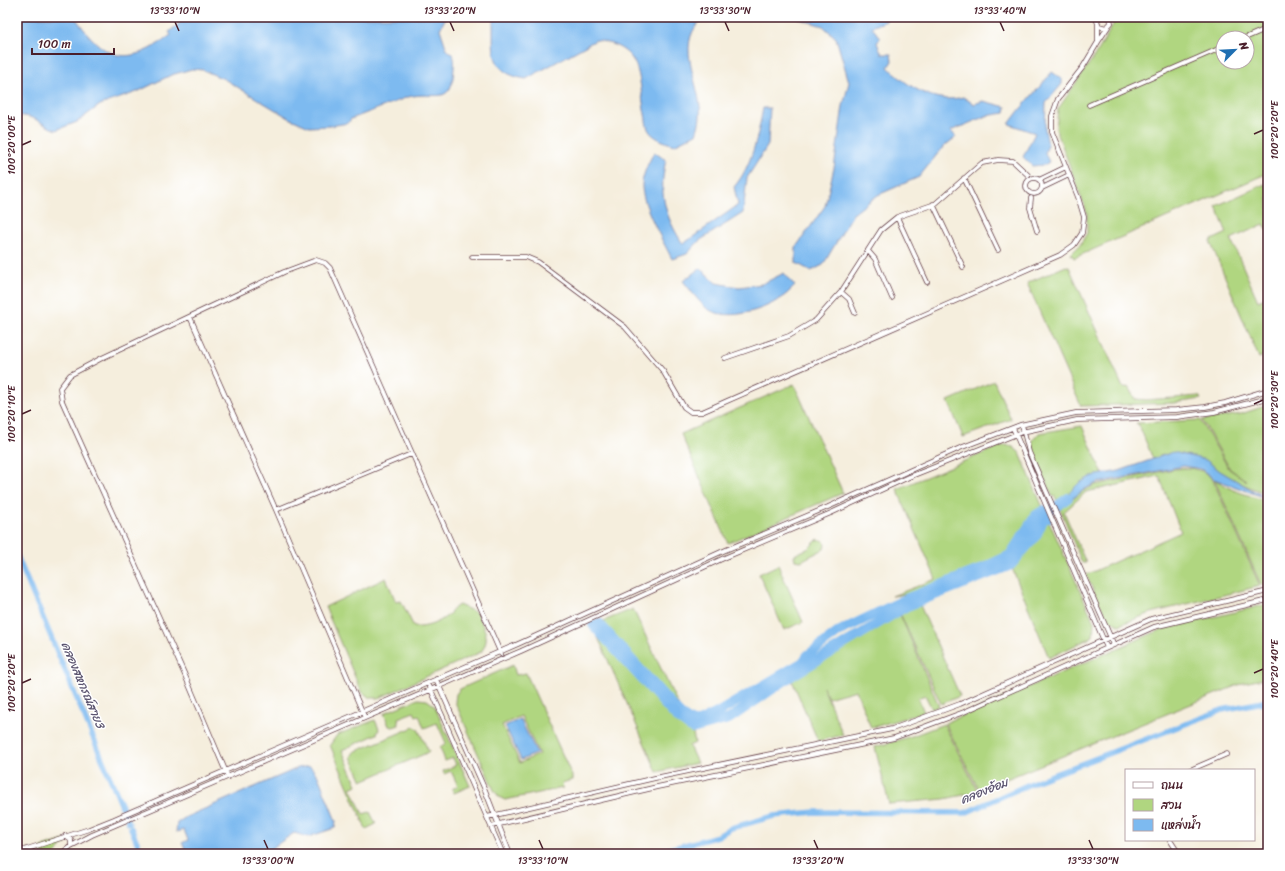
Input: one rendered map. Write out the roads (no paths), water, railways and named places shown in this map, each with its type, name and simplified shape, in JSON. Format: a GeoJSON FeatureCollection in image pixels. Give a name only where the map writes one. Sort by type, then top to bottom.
{"type":"FeatureCollection","features":[{"type":"Feature","properties":{"kind":"street"},"geometry":{"type":"LineString","coordinates":[[1098,42],[1099,17]]}},
{"type":"Feature","properties":{"kind":"street"},"geometry":{"type":"LineString","coordinates":[[472,257],[526,257],[538,262],[625,327],[663,371],[684,406],[691,412],[702,412],[1060,255],[1074,245],[1082,232],[1084,217],[1052,132],[1052,116],[1058,99],[1083,67],[1111,23],[1111,18]]}},
{"type":"Feature","properties":{"kind":"street"},"geometry":{"type":"LineString","coordinates":[[1098,23],[1103,28],[1108,27]]}},
{"type":"Feature","properties":{"kind":"street"},"geometry":{"type":"LineString","coordinates":[[1255,34],[1268,28]]}},
{"type":"Feature","properties":{"kind":"street"},"geometry":{"type":"LineString","coordinates":[[1089,105],[1215,50]]}},
{"type":"Feature","properties":{"kind":"street"},"geometry":{"type":"LineString","coordinates":[[725,358],[789,336],[816,320],[841,292],[869,252],[881,230],[897,217],[933,204],[982,163],[998,160],[1013,161],[1028,175],[1039,180],[1066,167]]}},
{"type":"Feature","properties":{"kind":"street"},"geometry":{"type":"LineString","coordinates":[[1028,175],[1026,188],[1031,198],[1030,208],[1037,231]]}},
{"type":"Feature","properties":{"kind":"street"},"geometry":{"type":"LineString","coordinates":[[1031,198],[1042,188],[1069,175]]}},
{"type":"Feature","properties":{"kind":"street"},"geometry":{"type":"LineString","coordinates":[[964,178],[998,250]]}},
{"type":"Feature","properties":{"kind":"street"},"geometry":{"type":"LineString","coordinates":[[1026,182],[1034,178]]}},
{"type":"Feature","properties":{"kind":"street"},"geometry":{"type":"LineString","coordinates":[[1039,180],[1042,188]]}},
{"type":"Feature","properties":{"kind":"street"},"geometry":{"type":"LineString","coordinates":[[1028,192],[1036,194]]}},
{"type":"Feature","properties":{"kind":"street"},"geometry":{"type":"LineString","coordinates":[[933,204],[963,267]]}},
{"type":"Feature","properties":{"kind":"street"},"geometry":{"type":"LineString","coordinates":[[897,217],[927,282]]}},
{"type":"Feature","properties":{"kind":"street"},"geometry":{"type":"LineString","coordinates":[[869,252],[875,259],[892,298]]}},
{"type":"Feature","properties":{"kind":"street"},"geometry":{"type":"LineString","coordinates":[[228,777],[182,669],[60,394],[62,384],[70,375],[102,358],[311,261],[321,260],[330,268],[502,658]]}},
{"type":"Feature","properties":{"kind":"street"},"geometry":{"type":"LineString","coordinates":[[841,292],[849,300],[855,313]]}},
{"type":"Feature","properties":{"kind":"street"},"geometry":{"type":"LineString","coordinates":[[190,317],[276,510],[365,718]]}},
{"type":"Feature","properties":{"kind":"street"},"geometry":{"type":"LineString","coordinates":[[17,852],[89,829],[118,817],[500,652],[721,552],[828,507],[960,448],[1013,428],[1076,413],[1176,410],[1205,407],[1225,403],[1268,390]]}},
{"type":"Feature","properties":{"kind":"street"},"geometry":{"type":"LineString","coordinates":[[61,854],[71,846],[120,823],[439,686],[724,558],[831,514],[909,477],[1016,434],[1077,420],[1177,417],[1214,412],[1268,398]]}},
{"type":"Feature","properties":{"kind":"street"},"geometry":{"type":"LineString","coordinates":[[1022,425],[1029,452],[1114,645]]}},
{"type":"Feature","properties":{"kind":"street"},"geometry":{"type":"LineString","coordinates":[[1013,428],[1107,648]]}},
{"type":"Feature","properties":{"kind":"street"},"geometry":{"type":"LineString","coordinates":[[276,510],[411,454]]}},
{"type":"Feature","properties":{"kind":"street"},"geometry":{"type":"LineString","coordinates":[[487,817],[655,778],[892,729],[947,709],[1151,619],[1268,591]]}},
{"type":"Feature","properties":{"kind":"street"},"geometry":{"type":"LineString","coordinates":[[491,826],[498,823],[657,787],[894,738],[957,714],[1154,627],[1268,600]]}},
{"type":"Feature","properties":{"kind":"street"},"geometry":{"type":"LineString","coordinates":[[436,680],[496,815],[510,854]]}},
{"type":"Feature","properties":{"kind":"street"},"geometry":{"type":"LineString","coordinates":[[428,683],[503,854]]}},
{"type":"Feature","properties":{"kind":"street"},"geometry":{"type":"LineString","coordinates":[[1192,769],[1227,754]]}},
{"type":"Feature","properties":{"kind":"street"},"geometry":{"type":"LineString","coordinates":[[64,836],[71,840],[71,846]]}},
{"type":"Feature","properties":{"kind":"street"},"geometry":{"type":"LineString","coordinates":[[1171,841],[1179,854]]}},
{"type":"Feature","properties":{"kind":"street"},"geometry":{"type":"LineString","coordinates":[[27,850],[36,854]]}},
{"type":"Feature","properties":{"kind":"water"},"geometry":{"type":"Polygon","coordinates":[[[17,17],[75,17],[96,43],[107,51],[118,55],[129,55],[142,52],[155,46],[171,35],[169,32],[187,17],[446,17],[440,29],[447,50],[454,58],[453,81],[450,89],[446,93],[440,95],[418,95],[408,97],[351,119],[348,123],[309,127],[289,118],[224,79],[203,70],[192,69],[171,75],[137,92],[100,105],[77,122],[56,130],[33,118],[17,116],[17,17]]]}},
{"type":"Feature","properties":{"kind":"water"},"geometry":{"type":"Polygon","coordinates":[[[493,17],[705,17],[696,26],[691,37],[689,48],[692,71],[700,107],[700,120],[696,134],[674,145],[652,135],[647,126],[636,66],[631,57],[623,50],[612,44],[596,40],[526,79],[513,76],[499,65],[495,58],[493,17]]]}},
{"type":"Feature","properties":{"kind":"water"},"geometry":{"type":"Polygon","coordinates":[[[793,17],[887,17],[886,21],[872,27],[880,38],[877,43],[882,54],[891,54],[892,61],[888,67],[904,81],[932,96],[953,99],[963,97],[974,104],[983,101],[1006,107],[1005,113],[986,116],[951,131],[956,137],[943,147],[919,177],[878,195],[853,214],[823,265],[811,271],[796,263],[796,247],[825,206],[834,168],[843,106],[849,82],[836,38],[823,26],[793,17]]]}},
{"type":"Feature","properties":{"kind":"water"},"geometry":{"type":"Polygon","coordinates":[[[1052,72],[1062,79],[1062,84],[1046,103],[1045,129],[1048,145],[1045,153],[1049,162],[1044,165],[1032,166],[1023,157],[1035,133],[1009,124],[1019,110],[1052,72]]]}},
{"type":"Feature","properties":{"kind":"water"},"geometry":{"type":"Polygon","coordinates":[[[763,108],[770,108],[768,145],[747,178],[743,213],[699,241],[687,254],[672,259],[653,222],[645,202],[643,192],[642,184],[646,168],[654,152],[666,160],[663,183],[665,204],[672,224],[683,244],[738,205],[734,187],[750,160],[763,108]]]}},
{"type":"Feature","properties":{"kind":"water"},"geometry":{"type":"Polygon","coordinates":[[[700,268],[716,283],[739,287],[762,284],[784,273],[795,286],[783,297],[754,311],[733,315],[722,314],[713,312],[705,307],[683,281],[700,268]]]}},
{"type":"Feature","properties":{"kind":"water"},"geometry":{"type":"Polygon","coordinates":[[[1173,452],[1206,460],[1220,471],[1266,498],[1214,479],[1201,469],[1184,466],[1097,483],[1085,489],[1059,509],[1056,502],[1064,498],[1079,483],[1092,476],[1119,471],[1173,452]]]}},
{"type":"Feature","properties":{"kind":"water"},"geometry":{"type":"Polygon","coordinates":[[[520,719],[537,753],[521,760],[505,726],[520,719]]]}},
{"type":"Feature","properties":{"kind":"water"},"geometry":{"type":"Polygon","coordinates":[[[310,766],[318,776],[336,821],[335,828],[308,837],[294,833],[263,854],[188,854],[182,843],[188,840],[184,830],[176,832],[177,823],[186,817],[298,768],[310,766]]]}},
{"type":"Feature","properties":{"kind":"waterway"},"geometry":{"type":"LineString","coordinates":[[979,570],[1010,555],[1036,515],[1044,510],[1048,518],[1044,518],[1036,536],[1011,565],[907,606],[790,677],[729,719],[692,729],[676,717],[593,625],[599,623],[680,714],[692,722],[699,722],[803,662],[808,655],[840,631],[908,598],[1010,558],[1037,520],[1068,498]]}},
{"type":"Feature","properties":{"kind":"waterway","name":"คลองสหกรณ์สาย3"},"geometry":{"type":"LineString","coordinates":[[17,556],[129,823]]}},
{"type":"Feature","properties":{"kind":"waterway","name":"คลองอ้อม"},"geometry":{"type":"LineString","coordinates":[[651,854],[718,836],[731,828],[774,816],[815,812],[965,813],[1034,782],[1222,710],[1268,701]]}},
{"type":"Feature","properties":{"kind":"waterway","name":"คลองสหกรณ์สาย3"},"geometry":{"type":"LineString","coordinates":[[131,828],[142,854]]}}]}
